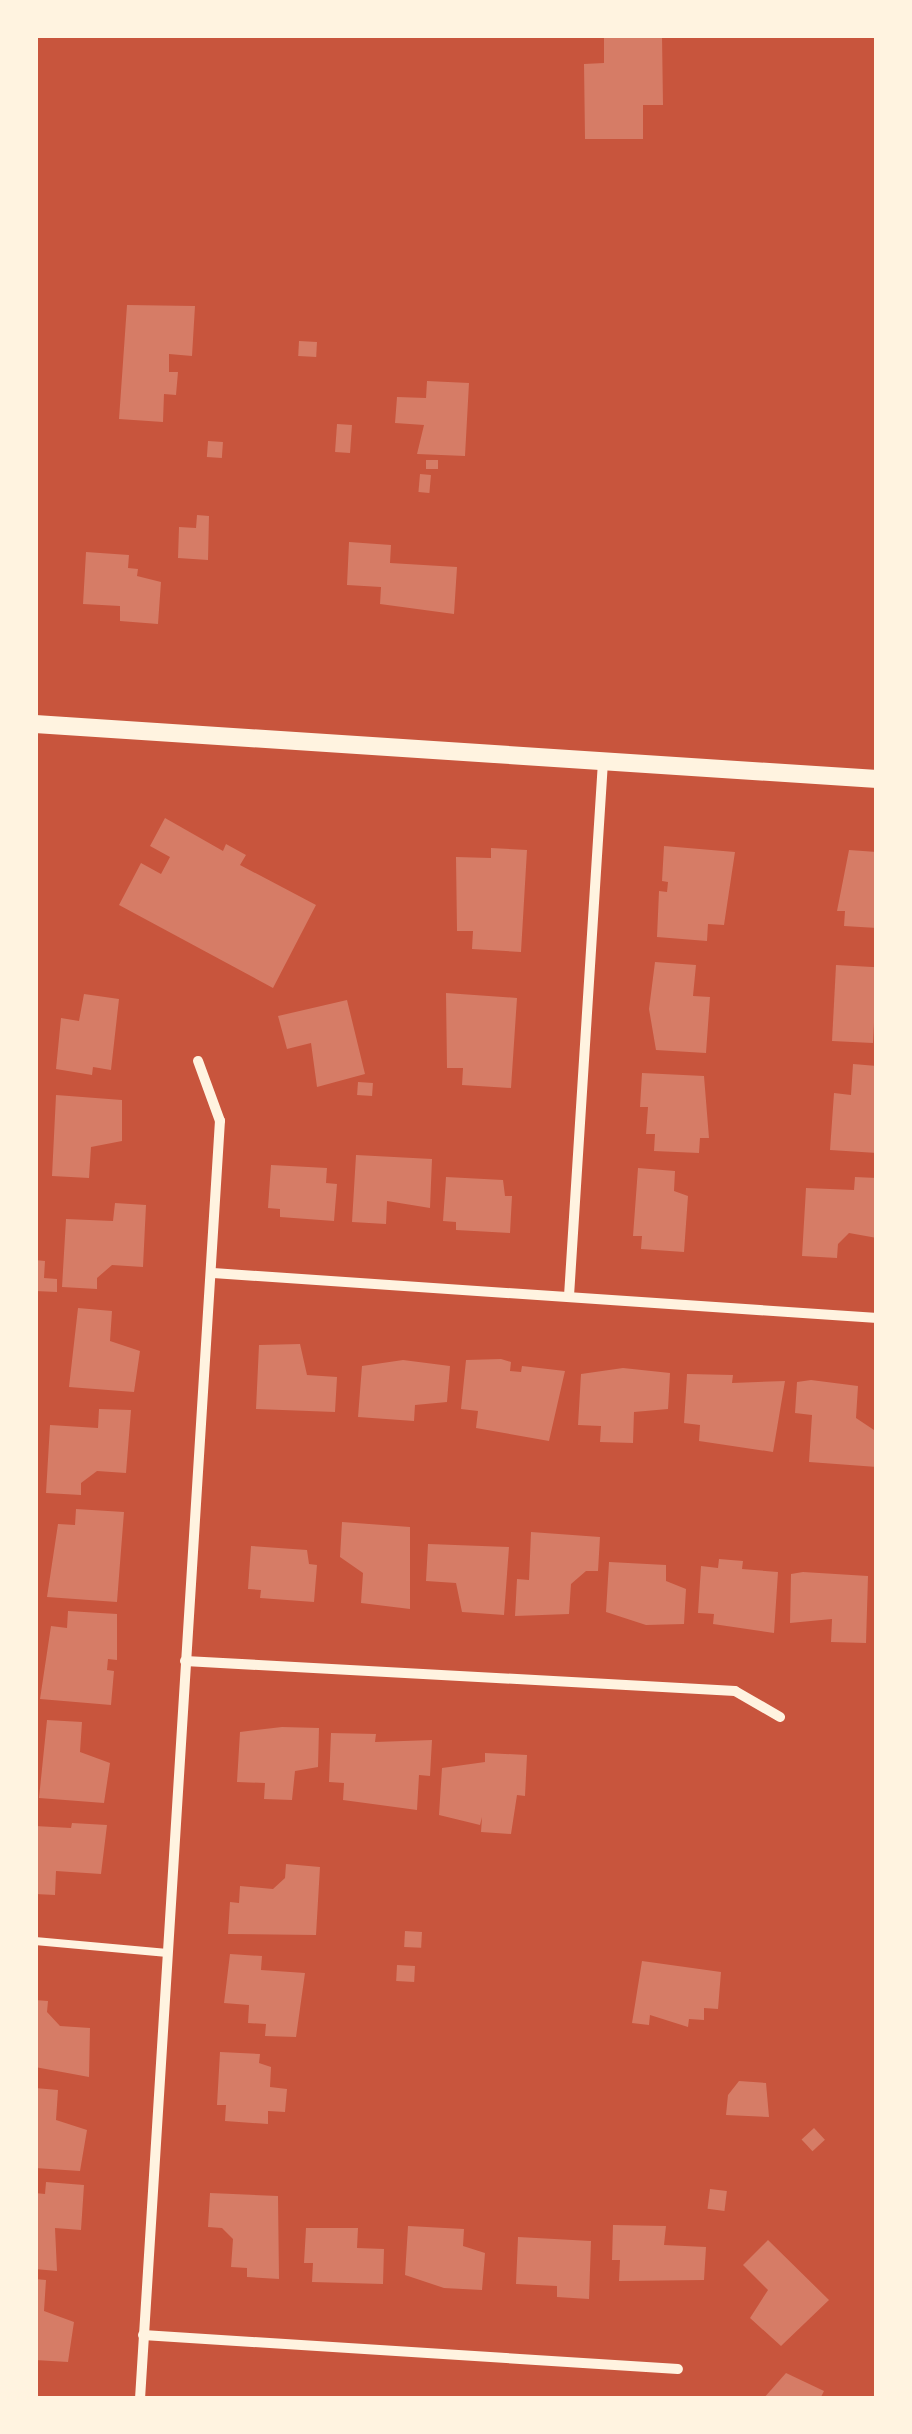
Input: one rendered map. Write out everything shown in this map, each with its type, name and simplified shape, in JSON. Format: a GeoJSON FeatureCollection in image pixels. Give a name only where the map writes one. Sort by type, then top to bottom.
{"type":"FeatureCollection","features":[{"type":"Feature","properties":{"kind":"street"},"geometry":{"type":"LineString","coordinates":[[35,724],[877,779]]}},
{"type":"Feature","properties":{"kind":"street"},"geometry":{"type":"LineString","coordinates":[[568,1296],[603,760]]}},
{"type":"Feature","properties":{"kind":"street"},"geometry":{"type":"LineString","coordinates":[[140,2399],[220,1122],[198,1061]]}},
{"type":"Feature","properties":{"kind":"street"},"geometry":{"type":"LineString","coordinates":[[212,1273],[877,1318]]}},
{"type":"Feature","properties":{"kind":"street"},"geometry":{"type":"LineString","coordinates":[[184,1661],[734,1691],[780,1718]]}},
{"type":"Feature","properties":{"kind":"street"},"geometry":{"type":"LineString","coordinates":[[143,2335],[678,2370]]}},
{"type":"Feature","properties":{"kind":"lane"},"geometry":{"type":"LineString","coordinates":[[35,1941],[167,1953]]}},
{"type":"Feature","properties":{"kind":"building"},"geometry":{"type":"Polygon","coordinates":[[[604,35],[662,35],[663,105],[643,105],[643,139],[585,139],[584,64],[604,63],[604,35]]]}},
{"type":"Feature","properties":{"kind":"building"},"geometry":{"type":"Polygon","coordinates":[[[127,305],[195,306],[192,356],[169,354],[169,372],[178,372],[176,395],[164,394],[163,422],[119,419],[127,305]]]}},
{"type":"Feature","properties":{"kind":"building"},"geometry":{"type":"Polygon","coordinates":[[[299,341],[317,342],[316,357],[298,356],[299,341]]]}},
{"type":"Feature","properties":{"kind":"building"},"geometry":{"type":"Polygon","coordinates":[[[427,381],[469,383],[465,456],[417,454],[424,425],[395,423],[397,397],[426,398],[427,381]]]}},
{"type":"Feature","properties":{"kind":"building"},"geometry":{"type":"Polygon","coordinates":[[[337,424],[352,425],[350,453],[335,452],[337,424]]]}},
{"type":"Feature","properties":{"kind":"building"},"geometry":{"type":"Polygon","coordinates":[[[208,441],[223,442],[222,458],[207,457],[208,441]]]}},
{"type":"Feature","properties":{"kind":"building"},"geometry":{"type":"Polygon","coordinates":[[[426,460],[438,460],[438,469],[426,469],[426,460]]]}},
{"type":"Feature","properties":{"kind":"building"},"geometry":{"type":"Polygon","coordinates":[[[420,474],[431,475],[429,493],[418,492],[420,474]]]}},
{"type":"Feature","properties":{"kind":"building"},"geometry":{"type":"Polygon","coordinates":[[[197,515],[209,516],[208,560],[178,558],[179,527],[196,528],[197,515]]]}},
{"type":"Feature","properties":{"kind":"building"},"geometry":{"type":"Polygon","coordinates":[[[349,542],[391,545],[390,563],[457,567],[454,614],[380,604],[381,587],[347,585],[349,542]]]}},
{"type":"Feature","properties":{"kind":"building"},"geometry":{"type":"Polygon","coordinates":[[[86,552],[129,555],[128,568],[138,569],[137,576],[161,582],[158,624],[120,621],[120,606],[83,604],[86,552]]]}},
{"type":"Feature","properties":{"kind":"building"},"geometry":{"type":"Polygon","coordinates":[[[165,818],[223,851],[226,844],[246,855],[240,865],[316,905],[273,988],[119,905],[141,863],[161,874],[170,857],[150,846],[165,818]]]}},
{"type":"Feature","properties":{"kind":"building"},"geometry":{"type":"Polygon","coordinates":[[[664,846],[735,852],[724,925],[708,924],[707,941],[657,937],[659,891],[667,892],[668,882],[662,881],[664,846]]]}},
{"type":"Feature","properties":{"kind":"building"},"geometry":{"type":"Polygon","coordinates":[[[491,848],[527,850],[521,952],[472,949],[473,931],[457,931],[456,857],[491,858],[491,848]]]}},
{"type":"Feature","properties":{"kind":"building"},"geometry":{"type":"Polygon","coordinates":[[[849,850],[877,852],[877,928],[844,926],[845,911],[837,911],[849,850]]]}},
{"type":"Feature","properties":{"kind":"building"},"geometry":{"type":"Polygon","coordinates":[[[655,962],[696,965],[693,996],[710,997],[706,1053],[656,1050],[649,1009],[655,962]]]}},
{"type":"Feature","properties":{"kind":"building"},"geometry":{"type":"Polygon","coordinates":[[[836,965],[877,967],[873,1043],[832,1041],[836,965]]]}},
{"type":"Feature","properties":{"kind":"building"},"geometry":{"type":"Polygon","coordinates":[[[446,993],[517,998],[511,1088],[462,1085],[463,1068],[447,1068],[446,993]]]}},
{"type":"Feature","properties":{"kind":"building"},"geometry":{"type":"Polygon","coordinates":[[[84,994],[119,999],[111,1070],[93,1067],[92,1075],[56,1069],[61,1018],[79,1021],[84,994]]]}},
{"type":"Feature","properties":{"kind":"building"},"geometry":{"type":"Polygon","coordinates":[[[347,1000],[365,1074],[317,1087],[311,1043],[287,1049],[278,1016],[347,1000]]]}},
{"type":"Feature","properties":{"kind":"building"},"geometry":{"type":"Polygon","coordinates":[[[853,1064],[877,1066],[877,1153],[830,1150],[834,1093],[851,1095],[853,1064]]]}},
{"type":"Feature","properties":{"kind":"building"},"geometry":{"type":"Polygon","coordinates":[[[642,1073],[704,1076],[709,1138],[700,1138],[699,1153],[654,1151],[655,1134],[646,1134],[648,1107],[640,1107],[642,1073]]]}},
{"type":"Feature","properties":{"kind":"building"},"geometry":{"type":"Polygon","coordinates":[[[358,1082],[373,1083],[372,1096],[357,1095],[358,1082]]]}},
{"type":"Feature","properties":{"kind":"building"},"geometry":{"type":"Polygon","coordinates":[[[56,1095],[122,1100],[122,1141],[91,1147],[89,1178],[52,1176],[56,1095]]]}},
{"type":"Feature","properties":{"kind":"building"},"geometry":{"type":"Polygon","coordinates":[[[356,1155],[432,1159],[430,1208],[387,1201],[386,1224],[352,1222],[356,1155]]]}},
{"type":"Feature","properties":{"kind":"building"},"geometry":{"type":"Polygon","coordinates":[[[271,1165],[327,1168],[326,1183],[337,1184],[334,1221],[280,1217],[280,1209],[268,1208],[271,1165]]]}},
{"type":"Feature","properties":{"kind":"building"},"geometry":{"type":"Polygon","coordinates":[[[638,1168],[675,1171],[674,1191],[688,1196],[684,1252],[641,1249],[642,1236],[633,1236],[638,1168]]]}},
{"type":"Feature","properties":{"kind":"building"},"geometry":{"type":"Polygon","coordinates":[[[446,1177],[503,1180],[505,1196],[512,1196],[510,1233],[456,1230],[456,1222],[443,1221],[446,1177]]]}},
{"type":"Feature","properties":{"kind":"building"},"geometry":{"type":"Polygon","coordinates":[[[855,1177],[877,1178],[877,1238],[849,1233],[838,1244],[837,1258],[802,1256],[806,1188],[854,1190],[855,1177]]]}},
{"type":"Feature","properties":{"kind":"building"},"geometry":{"type":"Polygon","coordinates":[[[115,1203],[146,1205],[143,1267],[112,1265],[97,1278],[97,1289],[62,1287],[66,1219],[113,1221],[115,1203]]]}},
{"type":"Feature","properties":{"kind":"building"},"geometry":{"type":"Polygon","coordinates":[[[35,1260],[45,1261],[44,1278],[57,1279],[57,1292],[35,1291],[35,1260]]]}},
{"type":"Feature","properties":{"kind":"building"},"geometry":{"type":"Polygon","coordinates":[[[78,1308],[112,1311],[110,1341],[140,1351],[134,1392],[69,1387],[78,1308]]]}},
{"type":"Feature","properties":{"kind":"building"},"geometry":{"type":"Polygon","coordinates":[[[300,1344],[307,1375],[337,1377],[335,1412],[256,1409],[259,1345],[300,1344]]]}},
{"type":"Feature","properties":{"kind":"building"},"geometry":{"type":"Polygon","coordinates":[[[403,1360],[450,1366],[447,1402],[415,1405],[414,1421],[358,1417],[362,1366],[403,1360]]]}},
{"type":"Feature","properties":{"kind":"building"},"geometry":{"type":"Polygon","coordinates":[[[466,1360],[511,1362],[510,1371],[521,1372],[522,1366],[565,1371],[549,1441],[476,1428],[478,1411],[461,1409],[466,1360]]]}},
{"type":"Feature","properties":{"kind":"building"},"geometry":{"type":"Polygon","coordinates":[[[623,1368],[670,1373],[668,1409],[634,1412],[633,1443],[600,1442],[601,1426],[578,1425],[581,1374],[623,1368]]]}},
{"type":"Feature","properties":{"kind":"building"},"geometry":{"type":"Polygon","coordinates":[[[687,1374],[733,1375],[732,1383],[785,1381],[773,1452],[699,1441],[700,1425],[684,1423],[687,1374]]]}},
{"type":"Feature","properties":{"kind":"building"},"geometry":{"type":"Polygon","coordinates":[[[797,1382],[858,1386],[856,1418],[877,1432],[877,1467],[809,1462],[812,1415],[795,1413],[797,1382]]]}},
{"type":"Feature","properties":{"kind":"building"},"geometry":{"type":"Polygon","coordinates":[[[99,1409],[131,1410],[126,1473],[97,1471],[81,1483],[81,1495],[46,1493],[50,1425],[98,1428],[99,1409]]]}},
{"type":"Feature","properties":{"kind":"building"},"geometry":{"type":"Polygon","coordinates":[[[76,1509],[124,1512],[117,1602],[47,1597],[58,1524],[75,1525],[76,1509]]]}},
{"type":"Feature","properties":{"kind":"building"},"geometry":{"type":"Polygon","coordinates":[[[342,1522],[410,1527],[410,1609],[361,1603],[363,1573],[340,1557],[342,1522]]]}},
{"type":"Feature","properties":{"kind":"building"},"geometry":{"type":"Polygon","coordinates":[[[531,1532],[600,1537],[598,1571],[586,1571],[571,1584],[569,1614],[515,1616],[517,1579],[529,1580],[531,1532]]]}},
{"type":"Feature","properties":{"kind":"building"},"geometry":{"type":"Polygon","coordinates":[[[428,1544],[509,1547],[504,1615],[462,1612],[456,1583],[426,1581],[428,1544]]]}},
{"type":"Feature","properties":{"kind":"building"},"geometry":{"type":"Polygon","coordinates":[[[251,1546],[307,1550],[309,1564],[317,1565],[314,1602],[260,1598],[261,1590],[248,1589],[251,1546]]]}},
{"type":"Feature","properties":{"kind":"building"},"geometry":{"type":"Polygon","coordinates":[[[719,1559],[743,1561],[742,1569],[778,1572],[774,1633],[713,1624],[714,1614],[698,1613],[701,1566],[718,1568],[719,1559]]]}},
{"type":"Feature","properties":{"kind":"building"},"geometry":{"type":"Polygon","coordinates":[[[609,1562],[666,1565],[666,1581],[686,1589],[684,1624],[646,1625],[606,1612],[609,1562]]]}},
{"type":"Feature","properties":{"kind":"building"},"geometry":{"type":"Polygon","coordinates":[[[791,1574],[868,1576],[866,1643],[831,1642],[832,1619],[790,1623],[791,1574]]]}},
{"type":"Feature","properties":{"kind":"building"},"geometry":{"type":"Polygon","coordinates":[[[68,1611],[117,1614],[117,1660],[108,1659],[107,1670],[114,1671],[111,1705],[40,1699],[51,1626],[67,1628],[68,1611]]]}},
{"type":"Feature","properties":{"kind":"building"},"geometry":{"type":"Polygon","coordinates":[[[47,1720],[82,1722],[80,1752],[110,1763],[104,1803],[39,1798],[47,1720]]]}},
{"type":"Feature","properties":{"kind":"building"},"geometry":{"type":"Polygon","coordinates":[[[319,1728],[318,1767],[295,1771],[292,1800],[264,1799],[265,1783],[237,1782],[240,1732],[319,1728]]]}},
{"type":"Feature","properties":{"kind":"building"},"geometry":{"type":"Polygon","coordinates":[[[331,1733],[376,1734],[375,1742],[432,1740],[430,1776],[419,1775],[417,1810],[343,1800],[344,1783],[329,1782],[331,1733]]]}},
{"type":"Feature","properties":{"kind":"building"},"geometry":{"type":"Polygon","coordinates":[[[485,1753],[527,1755],[525,1796],[517,1795],[511,1834],[481,1832],[482,1817],[480,1825],[439,1815],[442,1768],[485,1762],[485,1753]]]}},
{"type":"Feature","properties":{"kind":"building"},"geometry":{"type":"Polygon","coordinates":[[[72,1823],[107,1825],[101,1874],[56,1871],[55,1895],[35,1894],[35,1826],[71,1828],[72,1823]]]}},
{"type":"Feature","properties":{"kind":"building"},"geometry":{"type":"Polygon","coordinates":[[[286,1864],[320,1867],[316,1935],[228,1934],[230,1902],[239,1903],[240,1886],[273,1889],[285,1878],[286,1864]]]}},
{"type":"Feature","properties":{"kind":"building"},"geometry":{"type":"Polygon","coordinates":[[[405,1931],[422,1932],[421,1948],[404,1947],[405,1931]]]}},
{"type":"Feature","properties":{"kind":"building"},"geometry":{"type":"Polygon","coordinates":[[[230,1954],[262,1956],[261,1970],[305,1973],[296,2037],[265,2036],[266,2024],[248,2023],[249,2005],[224,2003],[230,1954]]]}},
{"type":"Feature","properties":{"kind":"building"},"geometry":{"type":"Polygon","coordinates":[[[642,1961],[721,1972],[718,2009],[704,2008],[704,2020],[689,2019],[688,2027],[650,2015],[649,2025],[632,2023],[642,1961]]]}},
{"type":"Feature","properties":{"kind":"building"},"geometry":{"type":"Polygon","coordinates":[[[397,1965],[415,1966],[414,1982],[396,1981],[397,1965]]]}},
{"type":"Feature","properties":{"kind":"building"},"geometry":{"type":"Polygon","coordinates":[[[35,2000],[48,2001],[47,2012],[60,2026],[90,2028],[89,2077],[35,2067],[35,2000]]]}},
{"type":"Feature","properties":{"kind":"building"},"geometry":{"type":"Polygon","coordinates":[[[220,2052],[260,2054],[259,2063],[271,2067],[270,2087],[287,2089],[285,2112],[268,2111],[268,2124],[225,2121],[226,2105],[217,2105],[220,2052]]]}},
{"type":"Feature","properties":{"kind":"building"},"geometry":{"type":"Polygon","coordinates":[[[739,2081],[766,2083],[769,2117],[726,2115],[728,2095],[739,2081]]]}},
{"type":"Feature","properties":{"kind":"building"},"geometry":{"type":"Polygon","coordinates":[[[35,2088],[58,2090],[56,2120],[87,2130],[80,2171],[35,2168],[35,2088]]]}},
{"type":"Feature","properties":{"kind":"building"},"geometry":{"type":"Polygon","coordinates":[[[814,2128],[825,2140],[812,2151],[802,2140],[814,2128]]]}},
{"type":"Feature","properties":{"kind":"building"},"geometry":{"type":"Polygon","coordinates":[[[46,2182],[84,2185],[81,2230],[55,2228],[57,2271],[35,2269],[35,2193],[45,2194],[46,2182]]]}},
{"type":"Feature","properties":{"kind":"building"},"geometry":{"type":"Polygon","coordinates":[[[710,2189],[727,2191],[724,2211],[708,2209],[710,2189]]]}},
{"type":"Feature","properties":{"kind":"building"},"geometry":{"type":"Polygon","coordinates":[[[210,2193],[278,2196],[279,2279],[247,2277],[247,2268],[231,2267],[233,2239],[222,2228],[208,2227],[210,2193]]]}},
{"type":"Feature","properties":{"kind":"building"},"geometry":{"type":"Polygon","coordinates":[[[613,2225],[666,2226],[664,2245],[706,2247],[704,2280],[619,2281],[620,2260],[612,2260],[613,2225]]]}},
{"type":"Feature","properties":{"kind":"building"},"geometry":{"type":"Polygon","coordinates":[[[408,2226],[464,2229],[463,2246],[485,2253],[482,2290],[444,2288],[405,2275],[408,2226]]]}},
{"type":"Feature","properties":{"kind":"building"},"geometry":{"type":"Polygon","coordinates":[[[306,2228],[358,2228],[357,2248],[384,2249],[383,2284],[312,2282],[313,2263],[304,2263],[306,2228]]]}},
{"type":"Feature","properties":{"kind":"building"},"geometry":{"type":"Polygon","coordinates":[[[518,2237],[591,2241],[589,2299],[557,2297],[557,2286],[516,2284],[518,2237]]]}},
{"type":"Feature","properties":{"kind":"building"},"geometry":{"type":"Polygon","coordinates":[[[768,2240],[829,2300],[781,2346],[750,2318],[768,2290],[743,2265],[768,2240]]]}},
{"type":"Feature","properties":{"kind":"building"},"geometry":{"type":"Polygon","coordinates":[[[35,2279],[46,2280],[44,2311],[74,2322],[68,2362],[35,2360],[35,2279]]]}},
{"type":"Feature","properties":{"kind":"building"},"geometry":{"type":"Polygon","coordinates":[[[786,2373],[824,2391],[820,2399],[763,2399],[786,2373]]]}}]}
